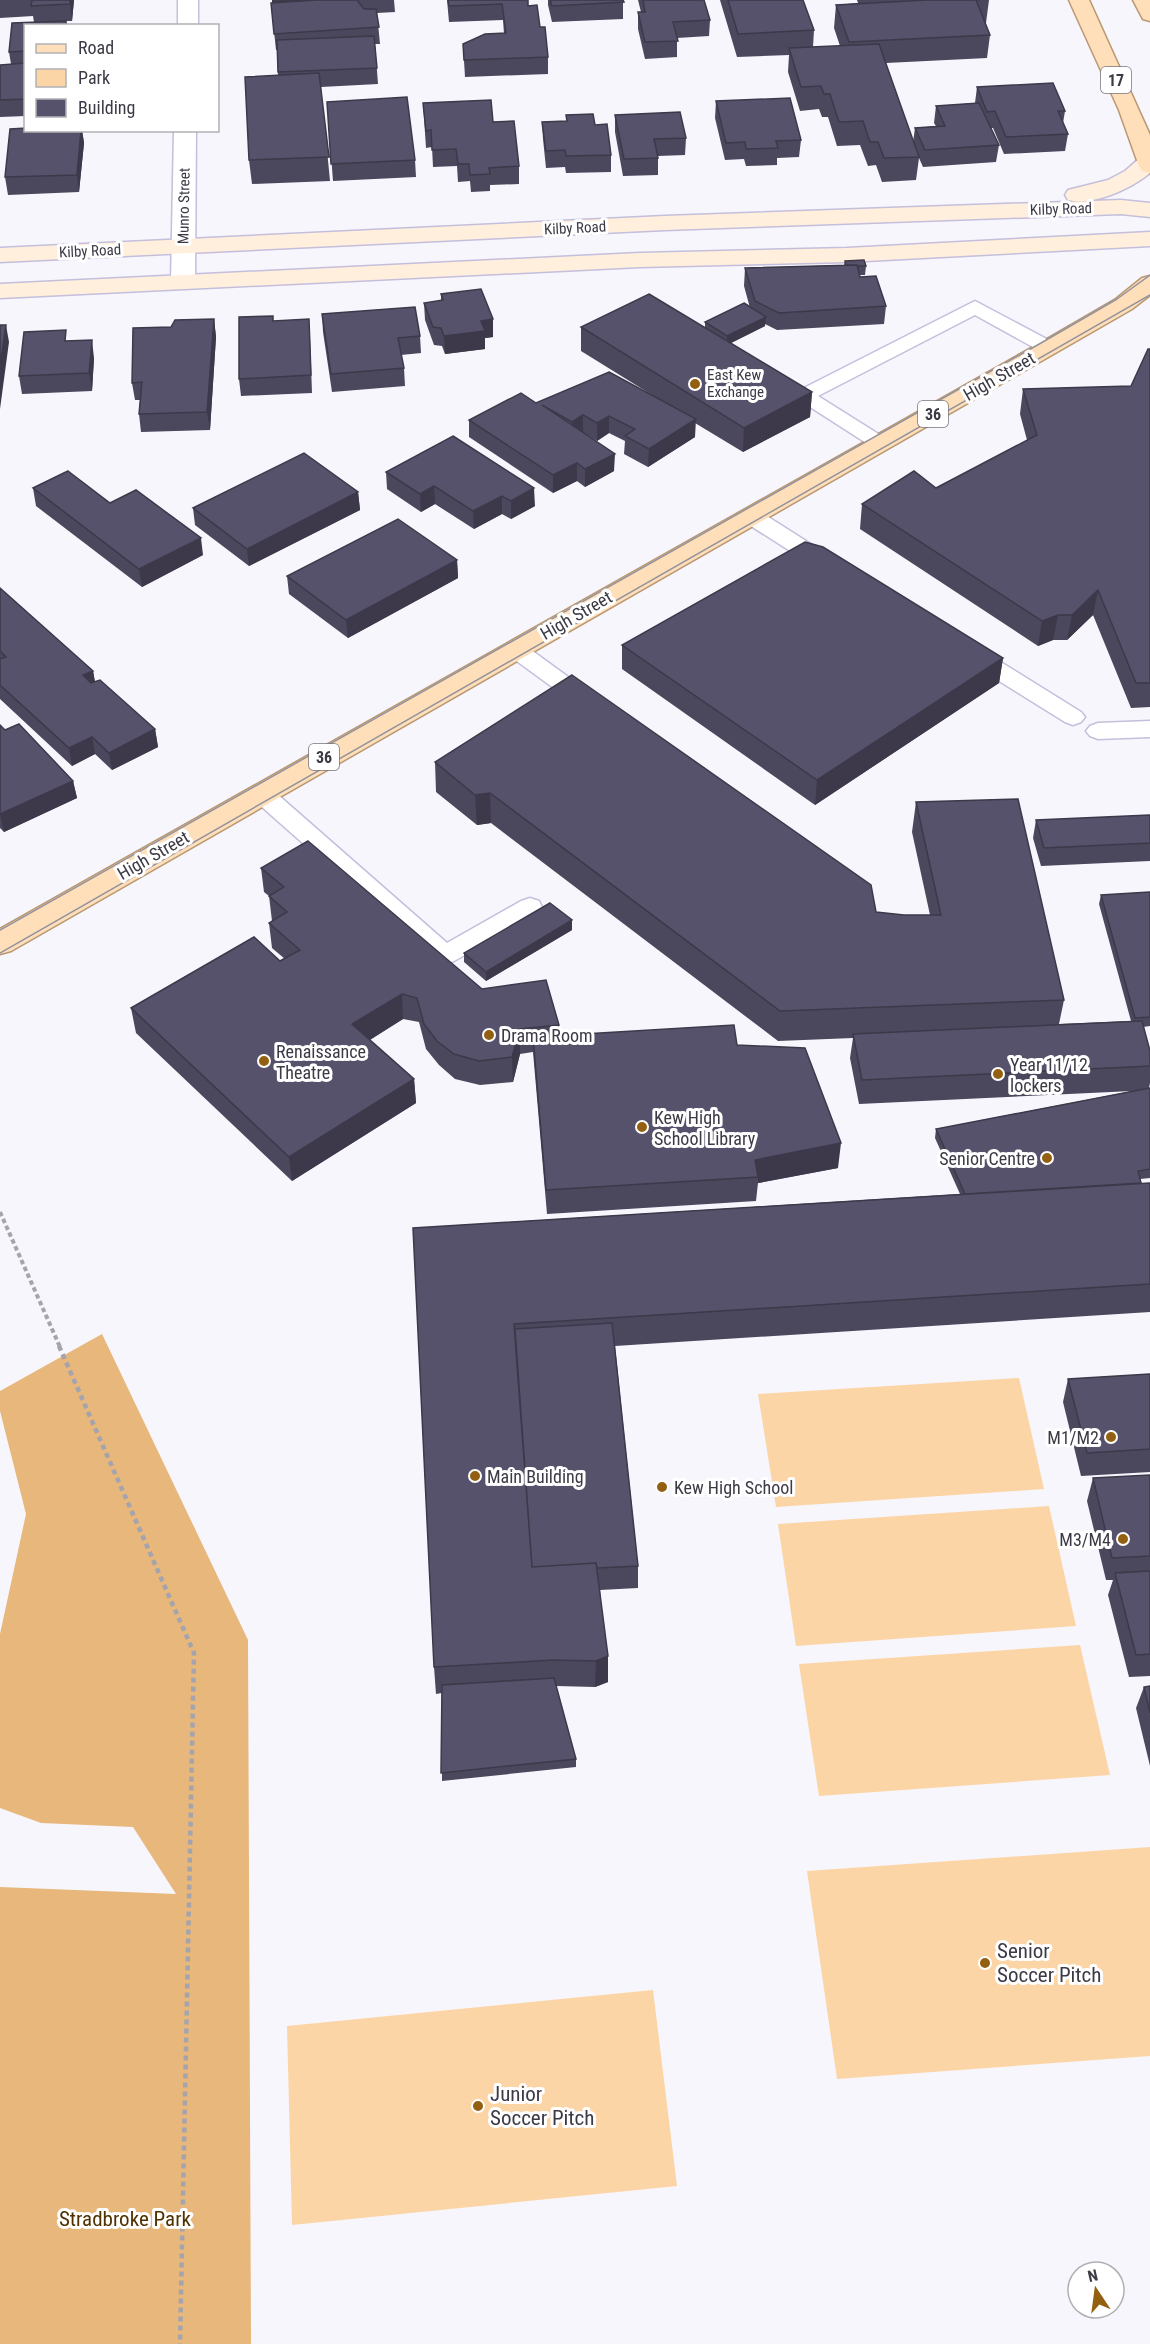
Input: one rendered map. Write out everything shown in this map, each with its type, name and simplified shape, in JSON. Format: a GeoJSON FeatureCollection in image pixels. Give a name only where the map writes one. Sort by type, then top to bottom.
{"type":"FeatureCollection","features":[{"type":"Feature","properties":{"kind":"main road","name":"17"},"geometry":{"type":"LineString","coordinates":[[1079,0],[1130,110],[1150,164]]}},
{"type":"Feature","properties":{"kind":"main road"},"geometry":{"type":"LineString","coordinates":[[1143,0],[1150,15]]}},
{"type":"Feature","properties":{"kind":"main road","name":"High Street"},"geometry":{"type":"LineString","coordinates":[[0,943],[1049,348],[1124,304],[1150,283]]}},
{"type":"Feature","properties":{"kind":"street"},"geometry":{"type":"LineString","coordinates":[[188,0],[188,24]]}},
{"type":"Feature","properties":{"kind":"street","name":"Munro Street"},"geometry":{"type":"LineString","coordinates":[[183,282],[185,132]]}},
{"type":"Feature","properties":{"kind":"street"},"geometry":{"type":"LineString","coordinates":[[964,249],[962,212],[1102,191],[1127,180],[1150,164]]}},
{"type":"Feature","properties":{"kind":"street","name":"Kilby Road"},"geometry":{"type":"LineString","coordinates":[[0,255],[962,212],[1121,207],[1150,210]]}},
{"type":"Feature","properties":{"kind":"street","name":"Kilby Road"},"geometry":{"type":"LineString","coordinates":[[0,291],[629,260],[759,259],[1150,239]]}},
{"type":"Feature","properties":{"kind":"lane"},"geometry":{"type":"LineString","coordinates":[[881,444],[803,396],[975,307],[1049,348]]}},
{"type":"Feature","properties":{"kind":"lane"},"geometry":{"type":"LineString","coordinates":[[751,516],[850,578]]}},
{"type":"Feature","properties":{"kind":"lane"},"geometry":{"type":"LineString","coordinates":[[951,641],[1073,717]]}},
{"type":"Feature","properties":{"kind":"lane"},"geometry":{"type":"LineString","coordinates":[[514,650],[605,715]]}},
{"type":"Feature","properties":{"kind":"lane"},"geometry":{"type":"LineString","coordinates":[[1098,731],[1150,729]]}},
{"type":"Feature","properties":{"kind":"lane"},"geometry":{"type":"LineString","coordinates":[[261,793],[445,956],[530,907]]}},
{"type":"Feature","properties":{"kind":"path"},"geometry":{"type":"LineString","coordinates":[[0,1212],[194,1653],[180,2344]]}},
{"type":"Feature","properties":{"kind":"green space","name":"Stradbroke Park"},"geometry":{"type":"Polygon","coordinates":[[[102,1334],[248,1640],[251,2344],[0,2344],[0,1887],[176,1894],[133,1827],[41,1823],[0,1808],[0,1634],[26,1514],[0,1411],[0,1391],[102,1334]]]}},
{"type":"Feature","properties":{"kind":"green space"},"geometry":{"type":"Polygon","coordinates":[[[1019,1378],[1044,1489],[776,1507],[758,1394],[1019,1378]]]}},
{"type":"Feature","properties":{"kind":"green space"},"geometry":{"type":"Polygon","coordinates":[[[1049,1506],[1076,1626],[796,1646],[778,1524],[1049,1506]]]}},
{"type":"Feature","properties":{"kind":"green space"},"geometry":{"type":"Polygon","coordinates":[[[1080,1645],[1110,1775],[819,1796],[799,1664],[1080,1645]]]}},
{"type":"Feature","properties":{"kind":"green space","name":"Senior Soccer Pitch"},"geometry":{"type":"Polygon","coordinates":[[[1150,1847],[1150,2056],[837,2079],[807,1871],[1150,1847]]]}},
{"type":"Feature","properties":{"kind":"green space","name":"Junior Soccer Pitch"},"geometry":{"type":"Polygon","coordinates":[[[653,1990],[677,2186],[292,2225],[287,2026],[653,1990]]]}},
{"type":"Feature","properties":{"kind":"building"},"geometry":{"type":"Polygon","coordinates":[[[32,0],[70,0],[70,4],[31,6],[32,0]]]}},
{"type":"Feature","properties":{"kind":"building"},"geometry":{"type":"Polygon","coordinates":[[[273,0],[305,0],[273,2],[273,0]]]}},
{"type":"Feature","properties":{"kind":"building"},"geometry":{"type":"Polygon","coordinates":[[[357,0],[364,9],[376,9],[379,27],[274,34],[271,3],[357,0]]]}},
{"type":"Feature","properties":{"kind":"building"},"geometry":{"type":"Polygon","coordinates":[[[448,0],[528,0],[528,6],[537,5],[540,27],[545,27],[548,57],[464,60],[463,44],[485,34],[506,33],[502,4],[449,6],[448,0]]]}},
{"type":"Feature","properties":{"kind":"building"},"geometry":{"type":"Polygon","coordinates":[[[550,0],[623,0],[624,2],[552,6],[550,0]]]}},
{"type":"Feature","properties":{"kind":"building"},"geometry":{"type":"Polygon","coordinates":[[[643,0],[704,0],[710,20],[673,22],[678,41],[645,42],[638,12],[645,12],[643,0]]]}},
{"type":"Feature","properties":{"kind":"building"},"geometry":{"type":"Polygon","coordinates":[[[728,0],[803,0],[814,30],[738,34],[728,0]]]}},
{"type":"Feature","properties":{"kind":"building"},"geometry":{"type":"Polygon","coordinates":[[[976,0],[990,35],[849,42],[836,5],[976,0]]]}},
{"type":"Feature","properties":{"kind":"building"},"geometry":{"type":"Polygon","coordinates":[[[66,21],[66,24],[24,24],[24,51],[9,52],[12,23],[66,21]]]}},
{"type":"Feature","properties":{"kind":"building"},"geometry":{"type":"Polygon","coordinates":[[[374,36],[377,68],[278,72],[277,40],[374,36]]]}},
{"type":"Feature","properties":{"kind":"building"},"geometry":{"type":"Polygon","coordinates":[[[879,44],[919,157],[884,158],[878,142],[870,142],[863,121],[839,122],[830,94],[824,94],[821,86],[801,87],[789,48],[879,44]]]}},
{"type":"Feature","properties":{"kind":"building"},"geometry":{"type":"Polygon","coordinates":[[[24,63],[24,99],[0,100],[0,65],[24,63]]]}},
{"type":"Feature","properties":{"kind":"building"},"geometry":{"type":"Polygon","coordinates":[[[319,73],[329,157],[249,160],[245,77],[319,73]]]}},
{"type":"Feature","properties":{"kind":"building"},"geometry":{"type":"Polygon","coordinates":[[[1053,83],[1065,111],[1058,111],[1068,134],[1006,137],[995,111],[987,112],[977,87],[1053,83]]]}},
{"type":"Feature","properties":{"kind":"building"},"geometry":{"type":"Polygon","coordinates":[[[407,97],[415,160],[331,164],[327,102],[407,97]]]}},
{"type":"Feature","properties":{"kind":"building"},"geometry":{"type":"Polygon","coordinates":[[[790,98],[801,140],[776,141],[778,148],[746,149],[745,142],[726,143],[716,101],[790,98]]]}},
{"type":"Feature","properties":{"kind":"building"},"geometry":{"type":"Polygon","coordinates":[[[491,100],[493,122],[514,121],[519,166],[489,168],[490,174],[470,175],[469,164],[458,164],[456,149],[432,150],[431,130],[426,131],[423,103],[491,100]]]}},
{"type":"Feature","properties":{"kind":"building"},"geometry":{"type":"Polygon","coordinates":[[[979,103],[999,145],[925,150],[915,128],[945,126],[936,106],[979,103]]]}},
{"type":"Feature","properties":{"kind":"building"},"geometry":{"type":"Polygon","coordinates":[[[680,112],[686,138],[654,139],[658,158],[624,159],[615,115],[680,112]]]}},
{"type":"Feature","properties":{"kind":"building"},"geometry":{"type":"Polygon","coordinates":[[[593,114],[595,125],[607,124],[611,155],[566,156],[565,150],[546,151],[542,122],[567,121],[566,115],[593,114]]]}},
{"type":"Feature","properties":{"kind":"building"},"geometry":{"type":"Polygon","coordinates":[[[24,128],[24,132],[81,132],[77,175],[5,177],[10,129],[24,128]]]}},
{"type":"Feature","properties":{"kind":"building"},"geometry":{"type":"Polygon","coordinates":[[[864,260],[866,266],[846,265],[845,261],[864,260]]]}},
{"type":"Feature","properties":{"kind":"building"},"geometry":{"type":"Polygon","coordinates":[[[857,265],[860,277],[876,276],[886,306],[779,313],[755,301],[745,268],[857,265]]]}},
{"type":"Feature","properties":{"kind":"building"},"geometry":{"type":"Polygon","coordinates":[[[481,289],[493,319],[481,321],[485,331],[444,336],[441,328],[433,327],[424,303],[443,300],[441,294],[481,289]]]}},
{"type":"Feature","properties":{"kind":"building"},"geometry":{"type":"Polygon","coordinates":[[[649,294],[812,392],[744,428],[581,327],[649,294]]]}},
{"type":"Feature","properties":{"kind":"building"},"geometry":{"type":"Polygon","coordinates":[[[744,303],[766,317],[727,336],[705,322],[744,303]]]}},
{"type":"Feature","properties":{"kind":"building"},"geometry":{"type":"Polygon","coordinates":[[[415,307],[420,336],[398,338],[404,368],[331,374],[322,314],[415,307]]]}},
{"type":"Feature","properties":{"kind":"building"},"geometry":{"type":"Polygon","coordinates":[[[273,316],[273,321],[309,319],[311,375],[239,379],[239,317],[273,316]]]}},
{"type":"Feature","properties":{"kind":"building"},"geometry":{"type":"Polygon","coordinates":[[[214,319],[207,412],[139,414],[142,382],[132,383],[133,328],[171,327],[175,320],[214,319]]]}},
{"type":"Feature","properties":{"kind":"building"},"geometry":{"type":"Polygon","coordinates":[[[0,325],[6,325],[0,366],[0,325]]]}},
{"type":"Feature","properties":{"kind":"building"},"geometry":{"type":"Polygon","coordinates":[[[66,330],[65,341],[92,340],[89,373],[19,376],[24,332],[66,330]]]}},
{"type":"Feature","properties":{"kind":"building"},"geometry":{"type":"Polygon","coordinates":[[[1150,349],[1150,683],[1136,683],[1098,590],[1072,615],[1058,615],[1042,621],[862,504],[914,471],[936,488],[1037,435],[1023,389],[1131,386],[1150,349]]]}},
{"type":"Feature","properties":{"kind":"building"},"geometry":{"type":"Polygon","coordinates":[[[609,372],[696,419],[649,449],[625,436],[635,429],[609,416],[597,423],[583,415],[572,422],[542,405],[615,454],[585,469],[577,463],[553,475],[469,420],[521,393],[536,403],[609,372]]]}},
{"type":"Feature","properties":{"kind":"building"},"geometry":{"type":"Polygon","coordinates":[[[453,436],[534,488],[511,501],[502,496],[473,511],[434,486],[420,494],[386,472],[453,436]]]}},
{"type":"Feature","properties":{"kind":"building"},"geometry":{"type":"Polygon","coordinates":[[[304,453],[358,492],[247,549],[193,508],[304,453]]]}},
{"type":"Feature","properties":{"kind":"building"},"geometry":{"type":"Polygon","coordinates":[[[68,471],[110,503],[136,490],[201,538],[139,569],[33,488],[68,471]]]}},
{"type":"Feature","properties":{"kind":"building"},"geometry":{"type":"Polygon","coordinates":[[[398,519],[457,560],[346,620],[287,576],[398,519]]]}},
{"type":"Feature","properties":{"kind":"building"},"geometry":{"type":"Polygon","coordinates":[[[805,542],[823,547],[1003,658],[817,780],[622,645],[805,542]]]}},
{"type":"Feature","properties":{"kind":"building"},"geometry":{"type":"Polygon","coordinates":[[[0,588],[93,671],[83,675],[91,683],[100,680],[155,729],[109,753],[92,737],[69,748],[0,685],[0,659],[6,657],[0,651],[0,588]]]}},
{"type":"Feature","properties":{"kind":"building"},"geometry":{"type":"Polygon","coordinates":[[[572,675],[871,885],[876,912],[941,915],[916,802],[1018,799],[1064,1000],[780,1011],[490,793],[475,795],[435,762],[572,675]]]}},
{"type":"Feature","properties":{"kind":"building"},"geometry":{"type":"Polygon","coordinates":[[[19,724],[73,781],[0,814],[0,725],[5,730],[19,724]]]}},
{"type":"Feature","properties":{"kind":"building"},"geometry":{"type":"Polygon","coordinates":[[[1150,815],[1150,843],[1044,848],[1036,820],[1150,815]]]}},
{"type":"Feature","properties":{"kind":"building"},"geometry":{"type":"Polygon","coordinates":[[[308,841],[482,989],[546,980],[559,1025],[520,1029],[512,1057],[479,1061],[454,1054],[437,1041],[424,1024],[417,998],[402,994],[352,1024],[414,1079],[289,1157],[131,1008],[254,937],[280,961],[300,950],[269,923],[287,912],[269,896],[284,887],[261,868],[308,841]]]}},
{"type":"Feature","properties":{"kind":"building"},"geometry":{"type":"Polygon","coordinates":[[[1150,892],[1150,1017],[1135,1018],[1101,895],[1150,892]]]}},
{"type":"Feature","properties":{"kind":"building"},"geometry":{"type":"Polygon","coordinates":[[[550,903],[572,920],[486,972],[464,953],[550,903]]]}},
{"type":"Feature","properties":{"kind":"building"},"geometry":{"type":"Polygon","coordinates":[[[1142,1021],[1150,1051],[1150,1066],[862,1080],[853,1034],[1142,1021]]]}},
{"type":"Feature","properties":{"kind":"building","name":"Kew High School Library"},"geometry":{"type":"Polygon","coordinates":[[[734,1025],[737,1045],[805,1048],[841,1143],[755,1160],[758,1177],[546,1190],[533,1037],[734,1025]]]}},
{"type":"Feature","properties":{"kind":"building","name":"Senior Centre"},"geometry":{"type":"Polygon","coordinates":[[[1150,1088],[1150,1169],[1138,1171],[1141,1183],[965,1194],[936,1129],[1150,1088]]]}},
{"type":"Feature","properties":{"kind":"building","name":"Main Building"},"geometry":{"type":"Polygon","coordinates":[[[1150,1183],[1150,1284],[514,1324],[532,1567],[596,1563],[608,1656],[596,1661],[553,1660],[434,1667],[413,1228],[1150,1183]]]}},
{"type":"Feature","properties":{"kind":"building"},"geometry":{"type":"Polygon","coordinates":[[[612,1323],[638,1566],[597,1568],[596,1563],[532,1567],[515,1329],[612,1323]]]}},
{"type":"Feature","properties":{"kind":"building","name":"M1/M2"},"geometry":{"type":"Polygon","coordinates":[[[1150,1374],[1150,1449],[1087,1453],[1068,1379],[1150,1374]]]}},
{"type":"Feature","properties":{"kind":"building","name":"M3/M4"},"geometry":{"type":"Polygon","coordinates":[[[1150,1475],[1150,1556],[1112,1558],[1093,1478],[1150,1475]]]}},
{"type":"Feature","properties":{"kind":"building"},"geometry":{"type":"Polygon","coordinates":[[[1150,1571],[1150,1654],[1136,1655],[1115,1573],[1150,1571]]]}},
{"type":"Feature","properties":{"kind":"building"},"geometry":{"type":"Polygon","coordinates":[[[554,1678],[576,1759],[441,1773],[442,1685],[554,1678]]]}},
{"type":"Feature","properties":{"kind":"building"},"geometry":{"type":"Polygon","coordinates":[[[1150,1686],[1150,1713],[1144,1687],[1150,1686]]]}},
{"type":"Feature","properties":{"kind":"tram line"},"geometry":{"type":"LineString","coordinates":[[0,930],[1041,343],[1117,299],[1150,275]]}},
{"type":"Feature","properties":{"kind":"tram line"},"geometry":{"type":"LineString","coordinates":[[0,953],[1150,295]]}},
{"type":"Feature","properties":{"kind":"place","name":"East Kew Exchange"},"geometry":{"type":"Point","coordinates":[695,384]}},
{"type":"Feature","properties":{"kind":"place","name":"Drama Room"},"geometry":{"type":"Point","coordinates":[489,1035]}},
{"type":"Feature","properties":{"kind":"place","name":"Renaissance Theatre"},"geometry":{"type":"Point","coordinates":[264,1061]}},
{"type":"Feature","properties":{"kind":"place","name":"Year 11/12 lockers"},"geometry":{"type":"Point","coordinates":[998,1074]}},
{"type":"Feature","properties":{"kind":"place","name":"Kew High School Library"},"geometry":{"type":"Point","coordinates":[642,1127]}},
{"type":"Feature","properties":{"kind":"place","name":"Senior Centre"},"geometry":{"type":"Point","coordinates":[1047,1158]}},
{"type":"Feature","properties":{"kind":"place","name":"M1/M2"},"geometry":{"type":"Point","coordinates":[1111,1437]}},
{"type":"Feature","properties":{"kind":"place","name":"Main Building"},"geometry":{"type":"Point","coordinates":[475,1476]}},
{"type":"Feature","properties":{"kind":"place","name":"Kew High School"},"geometry":{"type":"Point","coordinates":[662,1487]}},
{"type":"Feature","properties":{"kind":"place","name":"M3/M4"},"geometry":{"type":"Point","coordinates":[1123,1539]}},
{"type":"Feature","properties":{"kind":"place","name":"Senior Soccer Pitch"},"geometry":{"type":"Point","coordinates":[985,1963]}},
{"type":"Feature","properties":{"kind":"place","name":"Junior Soccer Pitch"},"geometry":{"type":"Point","coordinates":[478,2106]}}]}
